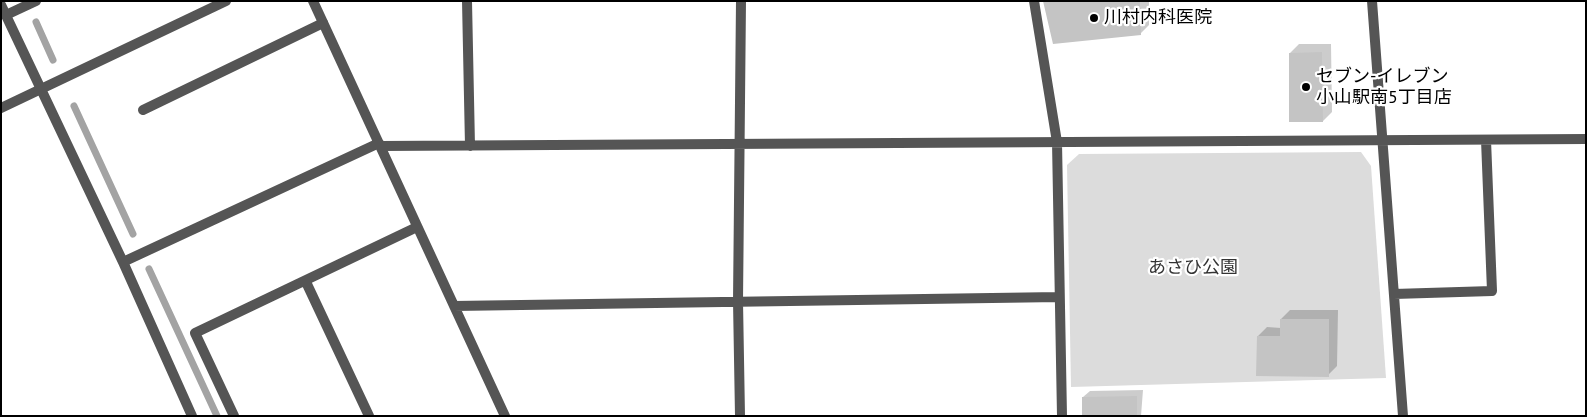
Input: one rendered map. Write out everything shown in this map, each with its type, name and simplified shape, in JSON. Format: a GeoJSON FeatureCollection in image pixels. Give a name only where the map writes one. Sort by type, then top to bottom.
{"type":"FeatureCollection","features":[{"type":"Feature","properties":{"kind":"street"},"geometry":{"type":"LineString","coordinates":[[6,16],[36,1]]}},
{"type":"Feature","properties":{"kind":"street"},"geometry":{"type":"LineString","coordinates":[[1,108],[226,1]]}},
{"type":"Feature","properties":{"kind":"street"},"geometry":{"type":"LineString","coordinates":[[313,1],[505,416]]}},
{"type":"Feature","properties":{"kind":"street"},"geometry":{"type":"LineString","coordinates":[[468,1],[470,146]]}},
{"type":"Feature","properties":{"kind":"street"},"geometry":{"type":"LineString","coordinates":[[740,1],[738,301],[740,416]]}},
{"type":"Feature","properties":{"kind":"street"},"geometry":{"type":"LineString","coordinates":[[1034,1],[1057,142],[1062,416]]}},
{"type":"Feature","properties":{"kind":"street"},"geometry":{"type":"LineString","coordinates":[[1372,1],[1403,416]]}},
{"type":"Feature","properties":{"kind":"street"},"geometry":{"type":"LineString","coordinates":[[1,5],[123,262],[192,416]]}},
{"type":"Feature","properties":{"kind":"street"},"geometry":{"type":"LineString","coordinates":[[143,110],[323,23]]}},
{"type":"Feature","properties":{"kind":"street"},"geometry":{"type":"LineString","coordinates":[[123,262],[380,145],[1586,139]]}},
{"type":"Feature","properties":{"kind":"street"},"geometry":{"type":"LineString","coordinates":[[1394,294],[1492,291],[1486,140]]}},
{"type":"Feature","properties":{"kind":"street"},"geometry":{"type":"LineString","coordinates":[[234,416],[195,332],[306,282],[417,227]]}},
{"type":"Feature","properties":{"kind":"street"},"geometry":{"type":"LineString","coordinates":[[306,282],[369,416]]}},
{"type":"Feature","properties":{"kind":"street"},"geometry":{"type":"LineString","coordinates":[[454,306],[1059,297]]}},
{"type":"Feature","properties":{"kind":"green space","name":"あさひ公園"},"geometry":{"type":"Polygon","coordinates":[[[1361,152],[1371,166],[1386,378],[1071,387],[1067,165],[1079,154],[1361,152]]]}},
{"type":"Feature","properties":{"kind":"building","name":"川村内科医院"},"geometry":{"type":"Polygon","coordinates":[[[1043,1],[1140,1],[1141,35],[1053,44],[1043,1]]]}},
{"type":"Feature","properties":{"kind":"building","name":"セブン-イレブン 小山駅南5丁目店"},"geometry":{"type":"Polygon","coordinates":[[[1322,52],[1323,122],[1289,122],[1289,53],[1322,52]]]}},
{"type":"Feature","properties":{"kind":"building"},"geometry":{"type":"Polygon","coordinates":[[[1280,319],[1329,319],[1329,377],[1256,376],[1257,336],[1280,336],[1280,319]]]}},
{"type":"Feature","properties":{"kind":"building"},"geometry":{"type":"Polygon","coordinates":[[[1137,396],[1137,416],[1082,416],[1082,397],[1137,396]]]}},
{"type":"Feature","properties":{"kind":"waterway"},"geometry":{"type":"LineString","coordinates":[[36,22],[53,60]]}},
{"type":"Feature","properties":{"kind":"waterway"},"geometry":{"type":"LineString","coordinates":[[74,106],[133,234]]}},
{"type":"Feature","properties":{"kind":"waterway"},"geometry":{"type":"LineString","coordinates":[[149,269],[217,416]]}},
{"type":"Feature","properties":{"kind":"place","name":"川村内科医院"},"geometry":{"type":"Point","coordinates":[1094,18]}},
{"type":"Feature","properties":{"kind":"place","name":"セブン-イレブン 小山駅南5丁目店"},"geometry":{"type":"Point","coordinates":[1306,87]}}]}
